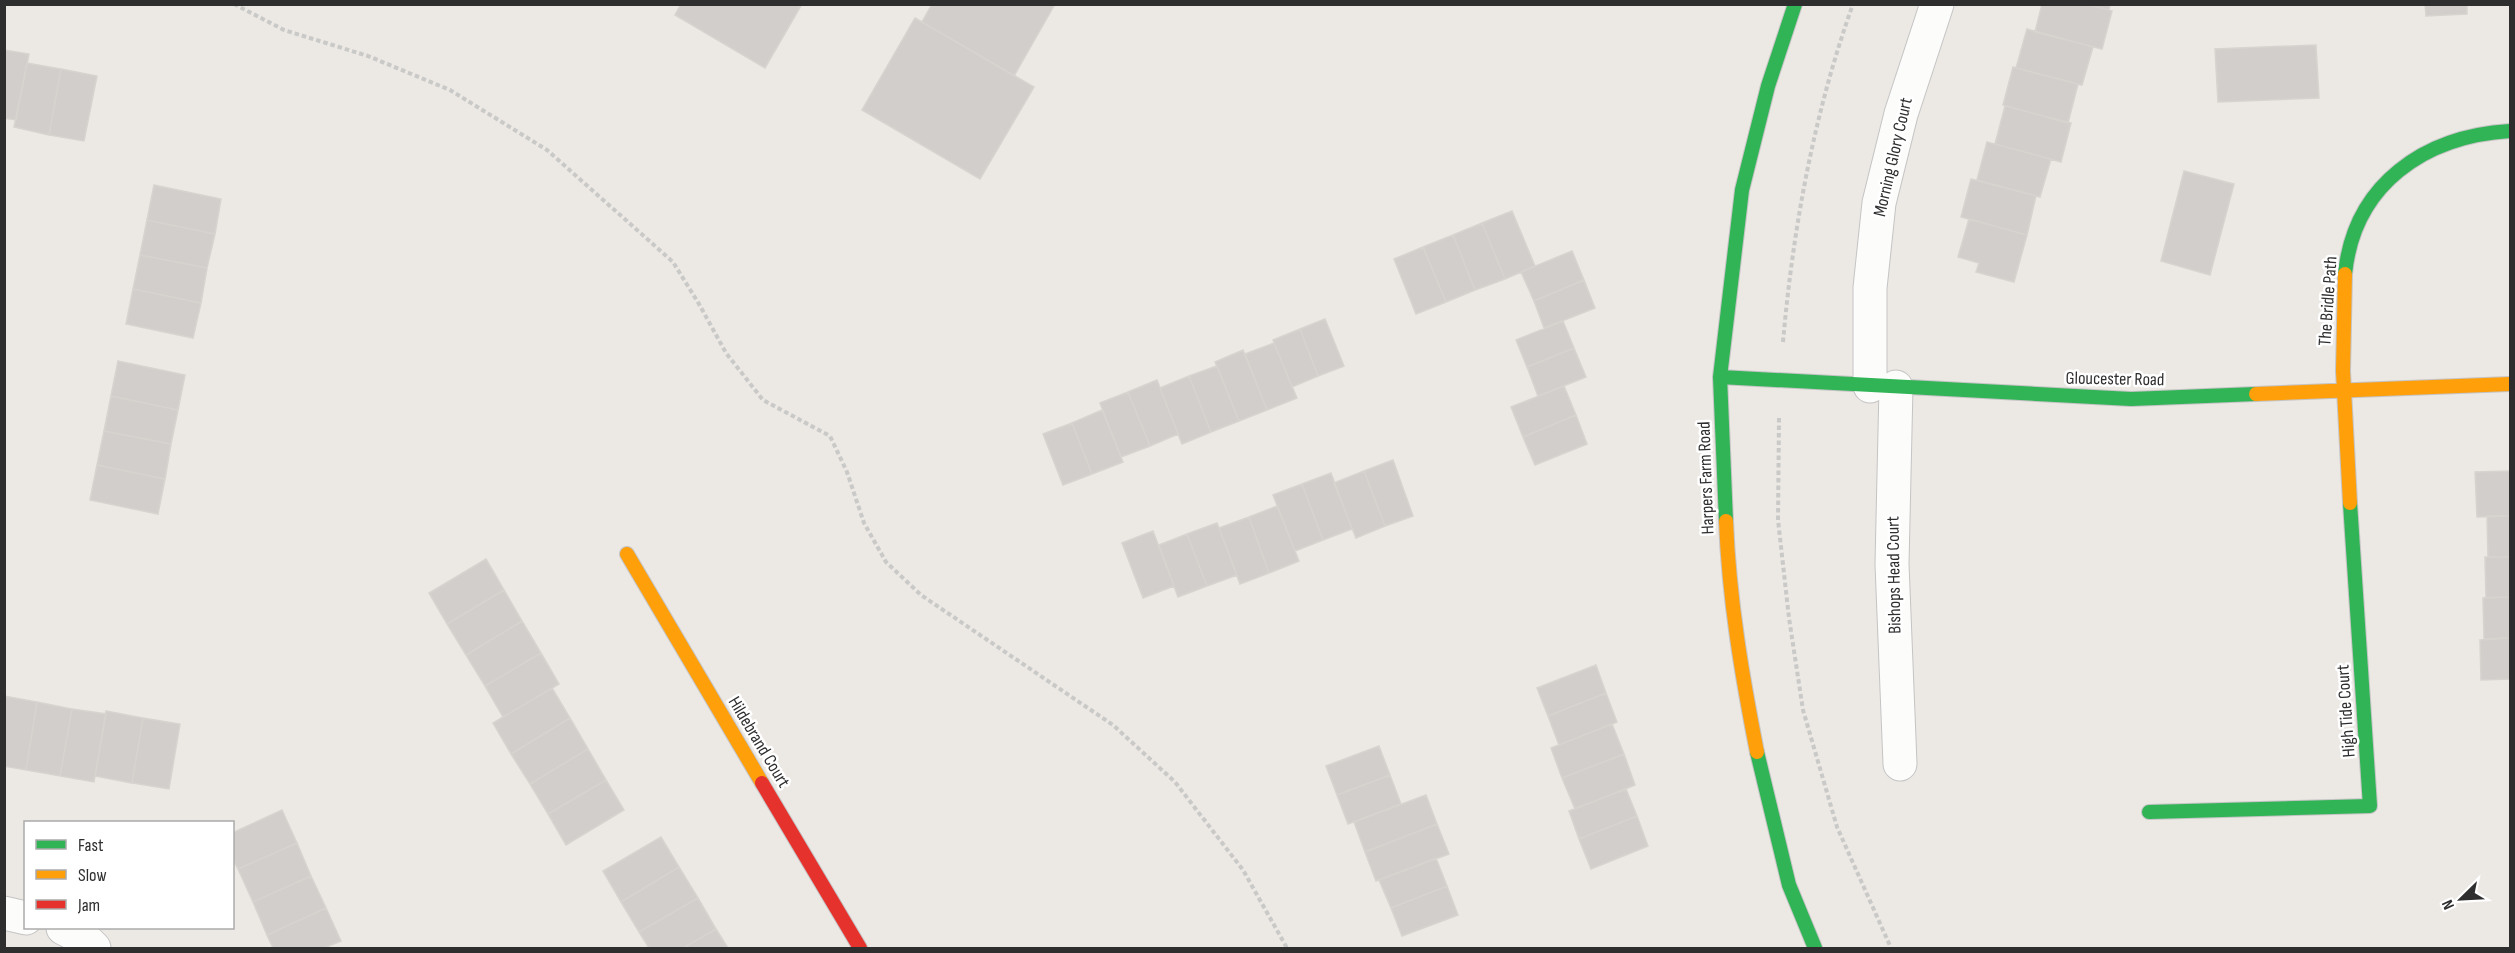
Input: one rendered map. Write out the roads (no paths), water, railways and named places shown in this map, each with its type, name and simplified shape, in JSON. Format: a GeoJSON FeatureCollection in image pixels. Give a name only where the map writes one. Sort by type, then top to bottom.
{"type":"FeatureCollection","features":[{"type":"Feature","properties":{"kind":"street","name":"Harpers Farm Road"},"geometry":{"type":"LineString","coordinates":[[1795,4],[1767,86],[1742,190],[1720,377],[1727,555],[1742,678],[1761,775],[1790,885],[1815,948]]}},
{"type":"Feature","properties":{"kind":"street","name":"Morning Glory Court"},"geometry":{"type":"LineString","coordinates":[[1883,386],[1870,288],[1879,203],[1901,114],[1937,4]]}},
{"type":"Feature","properties":{"kind":"street","name":"The Bridle Path"},"geometry":{"type":"LineString","coordinates":[[2342,392],[2345,264],[2354,233],[2372,199],[2396,173],[2425,151],[2457,137],[2490,131],[2511,131]]}},
{"type":"Feature","properties":{"kind":"street","name":"Gloucester Road"},"geometry":{"type":"LineString","coordinates":[[1720,377],[1779,382],[2131,399],[2511,384]]}},
{"type":"Feature","properties":{"kind":"street","name":"Bishops Head Court"},"geometry":{"type":"LineString","coordinates":[[1883,386],[1900,764]]}},
{"type":"Feature","properties":{"kind":"street","name":"High Tide Court"},"geometry":{"type":"LineString","coordinates":[[2149,812],[2370,806],[2342,392]]}},
{"type":"Feature","properties":{"kind":"street","name":"Hildebrand Court"},"geometry":{"type":"LineString","coordinates":[[627,554],[860,948]]}},
{"type":"Feature","properties":{"kind":"street"},"geometry":{"type":"LineString","coordinates":[[4,913],[24,918]]}},
{"type":"Feature","properties":{"kind":"street"},"geometry":{"type":"LineString","coordinates":[[67,929],[86,940],[94,948]]}}]}
